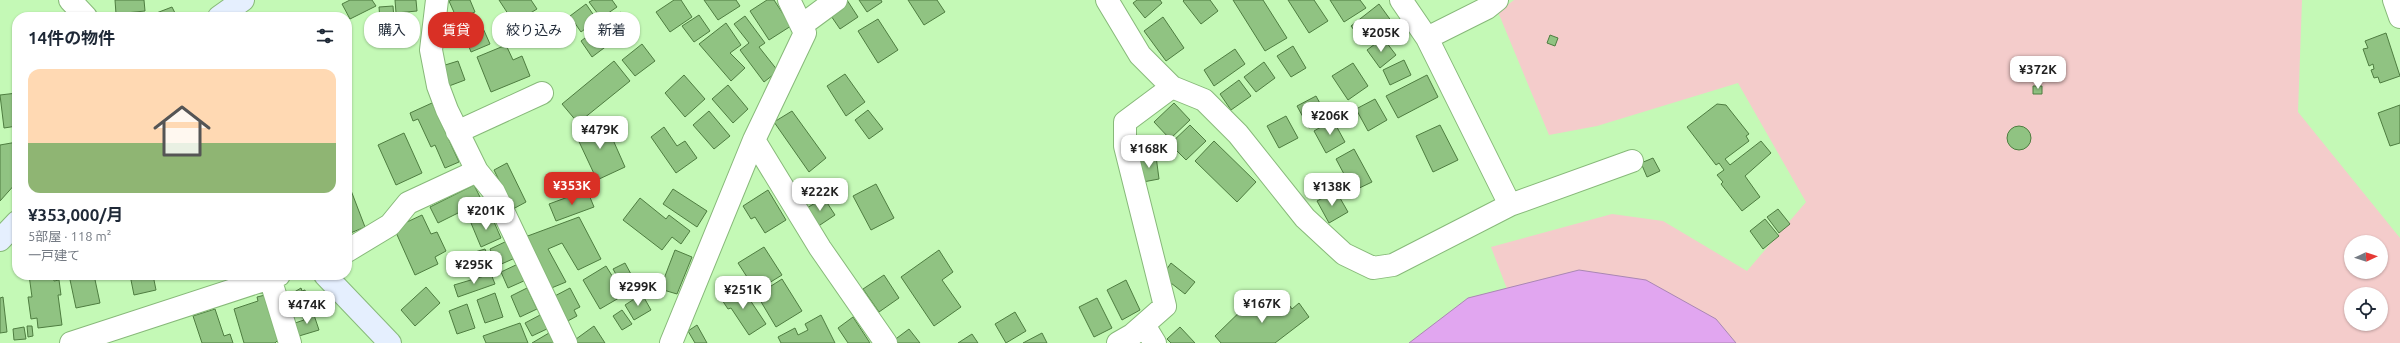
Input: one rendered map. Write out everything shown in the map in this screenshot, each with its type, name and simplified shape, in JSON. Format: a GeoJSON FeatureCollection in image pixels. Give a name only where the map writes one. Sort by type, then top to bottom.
{"type":"FeatureCollection","features":[{"type":"Feature","properties":{"kind":"main road"},"geometry":{"type":"LineString","coordinates":[[226,12],[242,0]]}},
{"type":"Feature","properties":{"kind":"main road"},"geometry":{"type":"LineString","coordinates":[[0,240],[12,227]]}},
{"type":"Feature","properties":{"kind":"main road"},"geometry":{"type":"LineString","coordinates":[[330,280],[390,343]]}},
{"type":"Feature","properties":{"kind":"street"},"geometry":{"type":"LineString","coordinates":[[70,0],[81,12]]}},
{"type":"Feature","properties":{"kind":"street"},"geometry":{"type":"LineString","coordinates":[[437,0],[431,40],[432,62],[446,110],[476,171],[494,192],[566,343]]}},
{"type":"Feature","properties":{"kind":"street"},"geometry":{"type":"LineString","coordinates":[[671,343],[754,140],[805,33],[789,0]]}},
{"type":"Feature","properties":{"kind":"street"},"geometry":{"type":"LineString","coordinates":[[802,25],[836,0]]}},
{"type":"Feature","properties":{"kind":"street"},"geometry":{"type":"LineString","coordinates":[[1107,0],[1140,55],[1172,87],[1204,100],[1238,134],[1305,218],[1344,254],[1373,268],[1393,265],[1510,205],[1632,161]]}},
{"type":"Feature","properties":{"kind":"street"},"geometry":{"type":"LineString","coordinates":[[1401,0],[1427,38],[1510,205]]}},
{"type":"Feature","properties":{"kind":"street"},"geometry":{"type":"LineString","coordinates":[[1427,38],[1487,8],[1497,0]]}},
{"type":"Feature","properties":{"kind":"street"},"geometry":{"type":"LineString","coordinates":[[2394,0],[2400,17]]}},
{"type":"Feature","properties":{"kind":"street"},"geometry":{"type":"LineString","coordinates":[[1118,343],[1132,336],[1165,306],[1124,146],[1125,122],[1172,87]]}},
{"type":"Feature","properties":{"kind":"street"},"geometry":{"type":"LineString","coordinates":[[457,132],[542,92]]}},
{"type":"Feature","properties":{"kind":"street"},"geometry":{"type":"LineString","coordinates":[[754,140],[820,248],[886,343]]}},
{"type":"Feature","properties":{"kind":"street"},"geometry":{"type":"LineString","coordinates":[[352,248],[390,225],[408,203],[476,171]]}},
{"type":"Feature","properties":{"kind":"street"},"geometry":{"type":"LineString","coordinates":[[71,343],[266,280]]}},
{"type":"Feature","properties":{"kind":"street"},"geometry":{"type":"LineString","coordinates":[[276,280],[290,343]]}},
{"type":"Feature","properties":{"kind":"street"},"geometry":{"type":"LineString","coordinates":[[1144,325],[1155,343]]}},
{"type":"Feature","properties":{"kind":"shaded area"},"geometry":{"type":"Polygon","coordinates":[[[1514,0],[2302,0],[2298,112],[2400,238],[2400,343],[1736,343],[1716,319],[1579,270],[1507,289],[1491,247],[1612,214],[1663,221],[1747,271],[1806,202],[1738,83],[1597,126],[1549,135],[1498,12],[1514,0]]]}},
{"type":"Feature","properties":{"kind":"shaded area"},"geometry":{"type":"Polygon","coordinates":[[[1579,270],[1646,280],[1716,319],[1736,343],[1409,343],[1468,298],[1579,270]]]}},
{"type":"Feature","properties":{"kind":"building"},"geometry":{"type":"Polygon","coordinates":[[[115,0],[144,0],[145,11],[116,12],[115,0]]]}},
{"type":"Feature","properties":{"kind":"building"},"geometry":{"type":"Polygon","coordinates":[[[350,0],[372,0],[376,6],[352,18],[352,12],[346,12],[342,4],[350,0]]]}},
{"type":"Feature","properties":{"kind":"building"},"geometry":{"type":"Polygon","coordinates":[[[395,0],[416,0],[417,11],[396,12],[395,0]]]}},
{"type":"Feature","properties":{"kind":"building"},"geometry":{"type":"Polygon","coordinates":[[[470,0],[475,12],[454,12],[449,1],[470,0]]]}},
{"type":"Feature","properties":{"kind":"building"},"geometry":{"type":"Polygon","coordinates":[[[499,0],[531,0],[537,9],[532,12],[507,12],[499,0]]]}},
{"type":"Feature","properties":{"kind":"building"},"geometry":{"type":"Polygon","coordinates":[[[593,0],[612,0],[617,7],[610,12],[596,12],[589,2],[593,0]]]}},
{"type":"Feature","properties":{"kind":"building"},"geometry":{"type":"Polygon","coordinates":[[[674,0],[681,0],[692,17],[670,32],[656,12],[674,0]]]}},
{"type":"Feature","properties":{"kind":"building"},"geometry":{"type":"Polygon","coordinates":[[[704,0],[736,0],[740,6],[718,20],[704,0]]]}},
{"type":"Feature","properties":{"kind":"building"},"geometry":{"type":"Polygon","coordinates":[[[767,0],[774,0],[791,26],[769,40],[750,11],[767,0]]]}},
{"type":"Feature","properties":{"kind":"building"},"geometry":{"type":"Polygon","coordinates":[[[847,0],[858,17],[840,29],[829,13],[847,0]]]}},
{"type":"Feature","properties":{"kind":"building"},"geometry":{"type":"Polygon","coordinates":[[[859,0],[881,0],[882,2],[867,12],[859,0]]]}},
{"type":"Feature","properties":{"kind":"building"},"geometry":{"type":"Polygon","coordinates":[[[908,0],[937,0],[945,12],[924,25],[908,0]]]}},
{"type":"Feature","properties":{"kind":"building"},"geometry":{"type":"Polygon","coordinates":[[[1137,0],[1160,0],[1162,3],[1145,18],[1133,3],[1137,0]]]}},
{"type":"Feature","properties":{"kind":"building"},"geometry":{"type":"Polygon","coordinates":[[[1210,0],[1218,11],[1201,24],[1183,1],[1210,0]]]}},
{"type":"Feature","properties":{"kind":"building"},"geometry":{"type":"Polygon","coordinates":[[[1233,0],[1263,0],[1287,38],[1265,51],[1233,0]]]}},
{"type":"Feature","properties":{"kind":"building"},"geometry":{"type":"Polygon","coordinates":[[[1288,0],[1314,0],[1328,21],[1309,33],[1288,0]]]}},
{"type":"Feature","properties":{"kind":"building"},"geometry":{"type":"Polygon","coordinates":[[[1330,0],[1360,0],[1366,8],[1344,22],[1330,0]]]}},
{"type":"Feature","properties":{"kind":"building"},"geometry":{"type":"Polygon","coordinates":[[[586,4],[592,12],[584,12],[584,30],[581,32],[576,25],[575,12],[586,4]]]}},
{"type":"Feature","properties":{"kind":"building"},"geometry":{"type":"Polygon","coordinates":[[[1379,4],[1392,22],[1364,43],[1351,26],[1379,4]]]}},
{"type":"Feature","properties":{"kind":"building"},"geometry":{"type":"Polygon","coordinates":[[[393,6],[393,12],[379,12],[379,7],[393,6]]]}},
{"type":"Feature","properties":{"kind":"building"},"geometry":{"type":"Polygon","coordinates":[[[172,7],[174,12],[159,12],[172,7]]]}},
{"type":"Feature","properties":{"kind":"building"},"geometry":{"type":"Polygon","coordinates":[[[699,15],[710,31],[694,42],[682,26],[699,15]]]}},
{"type":"Feature","properties":{"kind":"building"},"geometry":{"type":"Polygon","coordinates":[[[745,16],[765,43],[759,47],[778,71],[764,82],[740,50],[749,43],[734,24],[745,16]]]}},
{"type":"Feature","properties":{"kind":"building"},"geometry":{"type":"Polygon","coordinates":[[[1163,17],[1184,48],[1166,61],[1144,31],[1163,17]]]}},
{"type":"Feature","properties":{"kind":"building"},"geometry":{"type":"Polygon","coordinates":[[[878,19],[898,50],[878,63],[858,31],[878,19]]]}},
{"type":"Feature","properties":{"kind":"building"},"geometry":{"type":"Polygon","coordinates":[[[726,23],[741,45],[730,53],[745,68],[731,81],[699,44],[726,23]]]}},
{"type":"Feature","properties":{"kind":"building"},"geometry":{"type":"Polygon","coordinates":[[[484,30],[490,44],[484,47],[484,30]]]}},
{"type":"Feature","properties":{"kind":"building"},"geometry":{"type":"Polygon","coordinates":[[[2386,33],[2400,76],[2380,83],[2378,77],[2374,78],[2371,70],[2374,69],[2373,64],[2369,66],[2363,49],[2368,48],[2365,41],[2386,33]]]}},
{"type":"Feature","properties":{"kind":"building"},"geometry":{"type":"Polygon","coordinates":[[[1550,35],[1558,38],[1555,46],[1547,43],[1550,35]]]}},
{"type":"Feature","properties":{"kind":"building"},"geometry":{"type":"Polygon","coordinates":[[[1383,38],[1396,55],[1380,68],[1367,50],[1383,38]]]}},
{"type":"Feature","properties":{"kind":"building"},"geometry":{"type":"Polygon","coordinates":[[[642,44],[655,61],[635,76],[622,60],[637,48],[640,48],[642,44]]]}},
{"type":"Feature","properties":{"kind":"building"},"geometry":{"type":"Polygon","coordinates":[[[1293,46],[1306,68],[1291,77],[1277,56],[1293,46]]]}},
{"type":"Feature","properties":{"kind":"building"},"geometry":{"type":"Polygon","coordinates":[[[469,48],[480,48],[471,52],[469,48]]]}},
{"type":"Feature","properties":{"kind":"building"},"geometry":{"type":"Polygon","coordinates":[[[499,48],[507,48],[513,60],[522,56],[530,76],[491,92],[477,57],[499,48]]]}},
{"type":"Feature","properties":{"kind":"building"},"geometry":{"type":"Polygon","coordinates":[[[586,48],[604,48],[592,57],[586,48]]]}},
{"type":"Feature","properties":{"kind":"building"},"geometry":{"type":"Polygon","coordinates":[[[1235,49],[1245,64],[1214,86],[1204,70],[1235,49]]]}},
{"type":"Feature","properties":{"kind":"building"},"geometry":{"type":"Polygon","coordinates":[[[1404,60],[1411,75],[1390,85],[1383,70],[1404,60]]]}},
{"type":"Feature","properties":{"kind":"building"},"geometry":{"type":"Polygon","coordinates":[[[458,61],[465,80],[449,86],[442,66],[458,61]]]}},
{"type":"Feature","properties":{"kind":"building"},"geometry":{"type":"Polygon","coordinates":[[[614,61],[630,81],[578,123],[562,104],[614,61]]]}},
{"type":"Feature","properties":{"kind":"building"},"geometry":{"type":"Polygon","coordinates":[[[1264,62],[1275,78],[1256,92],[1244,77],[1264,62]]]}},
{"type":"Feature","properties":{"kind":"building"},"geometry":{"type":"Polygon","coordinates":[[[1353,63],[1368,86],[1348,100],[1332,76],[1353,63]]]}},
{"type":"Feature","properties":{"kind":"building"},"geometry":{"type":"Polygon","coordinates":[[[845,74],[865,102],[846,116],[827,86],[845,74]]]}},
{"type":"Feature","properties":{"kind":"building"},"geometry":{"type":"Polygon","coordinates":[[[684,75],[705,99],[685,117],[665,93],[684,75]]]}},
{"type":"Feature","properties":{"kind":"building"},"geometry":{"type":"Polygon","coordinates":[[[1427,75],[1438,97],[1398,118],[1386,96],[1427,75]]]}},
{"type":"Feature","properties":{"kind":"building"},"geometry":{"type":"Polygon","coordinates":[[[1239,80],[1251,96],[1231,110],[1220,94],[1239,80]]]}},
{"type":"Feature","properties":{"kind":"building"},"geometry":{"type":"Polygon","coordinates":[[[728,85],[748,109],[733,123],[712,99],[728,85]]]}},
{"type":"Feature","properties":{"kind":"building"},"geometry":{"type":"Polygon","coordinates":[[[2033,86],[2042,86],[2042,94],[2033,94],[2033,86]]]}},
{"type":"Feature","properties":{"kind":"building"},"geometry":{"type":"Polygon","coordinates":[[[12,94],[12,127],[4,128],[0,95],[12,94]]]}},
{"type":"Feature","properties":{"kind":"building"},"geometry":{"type":"Polygon","coordinates":[[[1316,96],[1328,118],[1309,128],[1297,106],[1316,96]]]}},
{"type":"Feature","properties":{"kind":"building"},"geometry":{"type":"Polygon","coordinates":[[[1375,99],[1387,120],[1368,131],[1356,109],[1375,99]]]}},
{"type":"Feature","properties":{"kind":"building"},"geometry":{"type":"Polygon","coordinates":[[[432,103],[459,162],[445,168],[435,145],[431,147],[418,119],[413,121],[410,113],[432,103]]]}},
{"type":"Feature","properties":{"kind":"building"},"geometry":{"type":"Polygon","coordinates":[[[1174,103],[1190,120],[1170,139],[1154,122],[1174,103]]]}},
{"type":"Feature","properties":{"kind":"building"},"geometry":{"type":"Polygon","coordinates":[[[1717,104],[1726,105],[1749,134],[1746,136],[1749,141],[1725,159],[1730,165],[1761,141],[1771,153],[1745,176],[1760,197],[1742,211],[1721,184],[1723,182],[1717,175],[1724,170],[1719,163],[1716,165],[1687,127],[1717,104]]]}},
{"type":"Feature","properties":{"kind":"building"},"geometry":{"type":"Polygon","coordinates":[[[2400,105],[2400,143],[2390,146],[2378,113],[2400,105]]]}},
{"type":"Feature","properties":{"kind":"building"},"geometry":{"type":"Polygon","coordinates":[[[868,110],[883,129],[869,139],[855,120],[868,110]]]}},
{"type":"Feature","properties":{"kind":"building"},"geometry":{"type":"Polygon","coordinates":[[[709,111],[730,136],[714,149],[693,125],[709,111]]]}},
{"type":"Feature","properties":{"kind":"building"},"geometry":{"type":"Polygon","coordinates":[[[792,111],[826,158],[809,172],[774,122],[792,111]]]}},
{"type":"Feature","properties":{"kind":"building"},"geometry":{"type":"Polygon","coordinates":[[[1286,116],[1298,138],[1279,148],[1267,126],[1286,116]]]}},
{"type":"Feature","properties":{"kind":"building"},"geometry":{"type":"Polygon","coordinates":[[[1333,120],[1345,142],[1326,153],[1314,131],[1333,120]]]}},
{"type":"Feature","properties":{"kind":"building"},"geometry":{"type":"Polygon","coordinates":[[[593,122],[596,129],[606,124],[625,167],[597,180],[574,131],[593,122]]]}},
{"type":"Feature","properties":{"kind":"building"},"geometry":{"type":"Polygon","coordinates":[[[1190,125],[1206,141],[1186,160],[1170,144],[1190,125]]]}},
{"type":"Feature","properties":{"kind":"building"},"geometry":{"type":"Polygon","coordinates":[[[1440,125],[1458,160],[1433,172],[1416,136],[1440,125]]]}},
{"type":"Feature","properties":{"kind":"building"},"geometry":{"type":"Polygon","coordinates":[[[2019,126],[2024,127],[2030,133],[2030,143],[2024,149],[2019,150],[2014,149],[2008,143],[2007,138],[2008,133],[2014,127],[2019,126]]]}},
{"type":"Feature","properties":{"kind":"building"},"geometry":{"type":"Polygon","coordinates":[[[664,127],[677,146],[685,141],[697,158],[676,173],[651,137],[664,127]]]}},
{"type":"Feature","properties":{"kind":"building"},"geometry":{"type":"Polygon","coordinates":[[[404,133],[422,173],[396,185],[378,145],[404,133]]]}},
{"type":"Feature","properties":{"kind":"building"},"geometry":{"type":"Polygon","coordinates":[[[1214,141],[1256,182],[1237,202],[1195,161],[1214,141]]]}},
{"type":"Feature","properties":{"kind":"building"},"geometry":{"type":"Polygon","coordinates":[[[12,143],[12,188],[0,201],[0,145],[12,143]]]}},
{"type":"Feature","properties":{"kind":"building"},"geometry":{"type":"Polygon","coordinates":[[[1354,149],[1372,182],[1353,191],[1336,159],[1354,149]]]}},
{"type":"Feature","properties":{"kind":"building"},"geometry":{"type":"Polygon","coordinates":[[[1156,156],[1159,179],[1143,182],[1140,158],[1156,156]]]}},
{"type":"Feature","properties":{"kind":"building"},"geometry":{"type":"Polygon","coordinates":[[[1653,158],[1660,171],[1647,177],[1641,163],[1653,158]]]}},
{"type":"Feature","properties":{"kind":"building"},"geometry":{"type":"Polygon","coordinates":[[[507,163],[526,202],[513,209],[494,170],[507,163]]]}},
{"type":"Feature","properties":{"kind":"building"},"geometry":{"type":"Polygon","coordinates":[[[876,184],[894,218],[871,230],[853,196],[876,184]]]}},
{"type":"Feature","properties":{"kind":"building"},"geometry":{"type":"Polygon","coordinates":[[[474,185],[482,201],[438,223],[430,207],[474,185]]]}},
{"type":"Feature","properties":{"kind":"building"},"geometry":{"type":"Polygon","coordinates":[[[673,189],[707,211],[697,227],[663,204],[673,189]]]}},
{"type":"Feature","properties":{"kind":"building"},"geometry":{"type":"Polygon","coordinates":[[[587,190],[594,207],[556,221],[549,204],[587,190]]]}},
{"type":"Feature","properties":{"kind":"building"},"geometry":{"type":"Polygon","coordinates":[[[768,190],[786,220],[765,233],[755,217],[751,219],[743,206],[768,190]]]}},
{"type":"Feature","properties":{"kind":"building"},"geometry":{"type":"Polygon","coordinates":[[[1336,191],[1348,212],[1329,223],[1317,201],[1336,191]]]}},
{"type":"Feature","properties":{"kind":"building"},"geometry":{"type":"Polygon","coordinates":[[[352,193],[365,227],[352,232],[352,193]]]}},
{"type":"Feature","properties":{"kind":"building"},"geometry":{"type":"Polygon","coordinates":[[[640,198],[666,219],[669,215],[690,231],[681,244],[672,237],[662,250],[623,220],[640,198]]]}},
{"type":"Feature","properties":{"kind":"building"},"geometry":{"type":"Polygon","coordinates":[[[824,198],[835,215],[817,227],[805,209],[824,198]]]}},
{"type":"Feature","properties":{"kind":"building"},"geometry":{"type":"Polygon","coordinates":[[[1778,209],[1790,224],[1779,233],[1767,217],[1778,209]]]}},
{"type":"Feature","properties":{"kind":"building"},"geometry":{"type":"Polygon","coordinates":[[[422,215],[431,234],[437,232],[446,251],[435,257],[438,264],[415,275],[394,228],[422,215]]]}},
{"type":"Feature","properties":{"kind":"building"},"geometry":{"type":"Polygon","coordinates":[[[491,215],[501,238],[481,247],[471,223],[491,215]]]}},
{"type":"Feature","properties":{"kind":"building"},"geometry":{"type":"Polygon","coordinates":[[[579,217],[601,259],[578,270],[562,243],[548,249],[566,282],[549,289],[525,237],[579,217]]]}},
{"type":"Feature","properties":{"kind":"building"},"geometry":{"type":"Polygon","coordinates":[[[1765,219],[1779,236],[1763,249],[1750,231],[1765,219]]]}},
{"type":"Feature","properties":{"kind":"building"},"geometry":{"type":"Polygon","coordinates":[[[507,241],[515,258],[497,266],[490,249],[507,241]]]}},
{"type":"Feature","properties":{"kind":"building"},"geometry":{"type":"Polygon","coordinates":[[[764,247],[782,275],[756,291],[738,263],[764,247]]]}},
{"type":"Feature","properties":{"kind":"building"},"geometry":{"type":"Polygon","coordinates":[[[485,249],[489,259],[452,272],[448,260],[485,249]]]}},
{"type":"Feature","properties":{"kind":"building"},"geometry":{"type":"Polygon","coordinates":[[[675,250],[692,257],[677,294],[660,289],[675,250]]]}},
{"type":"Feature","properties":{"kind":"building"},"geometry":{"type":"Polygon","coordinates":[[[939,250],[953,272],[942,280],[961,307],[934,326],[901,277],[939,250]]]}},
{"type":"Feature","properties":{"kind":"building"},"geometry":{"type":"Polygon","coordinates":[[[625,263],[639,289],[628,296],[613,269],[625,263]]]}},
{"type":"Feature","properties":{"kind":"building"},"geometry":{"type":"Polygon","coordinates":[[[1171,263],[1195,282],[1185,294],[1162,276],[1171,263]]]}},
{"type":"Feature","properties":{"kind":"building"},"geometry":{"type":"Polygon","coordinates":[[[518,264],[526,280],[508,288],[501,272],[518,264]]]}},
{"type":"Feature","properties":{"kind":"building"},"geometry":{"type":"Polygon","coordinates":[[[606,266],[624,295],[600,309],[583,280],[606,266]]]}},
{"type":"Feature","properties":{"kind":"building"},"geometry":{"type":"Polygon","coordinates":[[[491,274],[495,284],[458,297],[454,285],[491,274]]]}},
{"type":"Feature","properties":{"kind":"building"},"geometry":{"type":"Polygon","coordinates":[[[884,275],[899,298],[879,312],[863,289],[884,275]]]}},
{"type":"Feature","properties":{"kind":"building"},"geometry":{"type":"Polygon","coordinates":[[[782,279],[802,311],[776,327],[757,295],[782,279]]]}},
{"type":"Feature","properties":{"kind":"building"},"geometry":{"type":"Polygon","coordinates":[[[30,280],[59,280],[61,295],[58,295],[62,325],[38,328],[37,318],[31,319],[28,297],[32,297],[30,280]]]}},
{"type":"Feature","properties":{"kind":"building"},"geometry":{"type":"Polygon","coordinates":[[[70,280],[95,280],[100,303],[76,308],[70,280]]]}},
{"type":"Feature","properties":{"kind":"building"},"geometry":{"type":"Polygon","coordinates":[[[131,280],[154,280],[156,290],[134,295],[131,280]]]}},
{"type":"Feature","properties":{"kind":"building"},"geometry":{"type":"Polygon","coordinates":[[[1126,280],[1140,310],[1122,320],[1107,290],[1126,280]]]}},
{"type":"Feature","properties":{"kind":"building"},"geometry":{"type":"Polygon","coordinates":[[[426,287],[440,303],[415,326],[401,310],[426,287]]]}},
{"type":"Feature","properties":{"kind":"building"},"geometry":{"type":"Polygon","coordinates":[[[301,288],[302,291],[305,290],[308,304],[289,308],[286,297],[301,288]]]}},
{"type":"Feature","properties":{"kind":"building"},"geometry":{"type":"Polygon","coordinates":[[[527,288],[537,309],[520,317],[511,296],[527,288]]]}},
{"type":"Feature","properties":{"kind":"building"},"geometry":{"type":"Polygon","coordinates":[[[570,288],[580,307],[574,310],[577,316],[564,323],[551,298],[570,288]]]}},
{"type":"Feature","properties":{"kind":"building"},"geometry":{"type":"Polygon","coordinates":[[[742,288],[766,324],[749,335],[731,308],[728,309],[718,294],[726,289],[730,295],[742,288]]]}},
{"type":"Feature","properties":{"kind":"building"},"geometry":{"type":"Polygon","coordinates":[[[495,293],[503,317],[485,323],[477,300],[495,293]]]}},
{"type":"Feature","properties":{"kind":"building"},"geometry":{"type":"Polygon","coordinates":[[[642,294],[651,310],[634,320],[625,305],[642,294]]]}},
{"type":"Feature","properties":{"kind":"building"},"geometry":{"type":"Polygon","coordinates":[[[265,295],[278,340],[275,343],[244,343],[234,309],[258,301],[257,297],[265,295]]]}},
{"type":"Feature","properties":{"kind":"building"},"geometry":{"type":"Polygon","coordinates":[[[3,297],[7,332],[0,333],[0,298],[3,297]]]}},
{"type":"Feature","properties":{"kind":"building"},"geometry":{"type":"Polygon","coordinates":[[[1097,298],[1112,328],[1094,337],[1079,307],[1097,298]]]}},
{"type":"Feature","properties":{"kind":"building"},"geometry":{"type":"Polygon","coordinates":[[[1253,299],[1262,310],[1270,305],[1275,311],[1287,302],[1292,309],[1299,303],[1309,317],[1275,343],[1221,343],[1215,336],[1253,299]]]}},
{"type":"Feature","properties":{"kind":"building"},"geometry":{"type":"Polygon","coordinates":[[[467,304],[475,328],[457,334],[449,311],[467,304]]]}},
{"type":"Feature","properties":{"kind":"building"},"geometry":{"type":"Polygon","coordinates":[[[215,309],[224,336],[230,334],[233,343],[202,343],[193,316],[215,309]]]}},
{"type":"Feature","properties":{"kind":"building"},"geometry":{"type":"Polygon","coordinates":[[[622,310],[632,324],[622,330],[613,316],[622,310]]]}},
{"type":"Feature","properties":{"kind":"building"},"geometry":{"type":"Polygon","coordinates":[[[1015,312],[1026,331],[1006,343],[995,324],[1015,312]]]}},
{"type":"Feature","properties":{"kind":"building"},"geometry":{"type":"Polygon","coordinates":[[[309,313],[310,316],[314,315],[319,330],[299,336],[295,323],[304,320],[302,316],[309,313]]]}},
{"type":"Feature","properties":{"kind":"building"},"geometry":{"type":"Polygon","coordinates":[[[542,314],[549,328],[532,336],[525,323],[542,314]]]}},
{"type":"Feature","properties":{"kind":"building"},"geometry":{"type":"Polygon","coordinates":[[[821,315],[835,343],[781,343],[778,337],[795,328],[798,335],[808,330],[805,324],[821,315]]]}},
{"type":"Feature","properties":{"kind":"building"},"geometry":{"type":"Polygon","coordinates":[[[853,317],[870,343],[848,343],[838,328],[853,317]]]}},
{"type":"Feature","properties":{"kind":"building"},"geometry":{"type":"Polygon","coordinates":[[[520,323],[528,343],[486,343],[483,336],[520,323]]]}},
{"type":"Feature","properties":{"kind":"building"},"geometry":{"type":"Polygon","coordinates":[[[697,325],[707,343],[695,343],[688,331],[697,325]]]}},
{"type":"Feature","properties":{"kind":"building"},"geometry":{"type":"Polygon","coordinates":[[[27,326],[32,326],[33,336],[28,337],[27,326]]]}},
{"type":"Feature","properties":{"kind":"building"},"geometry":{"type":"Polygon","coordinates":[[[594,326],[605,343],[572,342],[594,326]]]}},
{"type":"Feature","properties":{"kind":"building"},"geometry":{"type":"Polygon","coordinates":[[[24,327],[26,339],[14,340],[13,329],[24,327]]]}},
{"type":"Feature","properties":{"kind":"building"},"geometry":{"type":"Polygon","coordinates":[[[1180,327],[1195,343],[1171,343],[1167,339],[1180,327]]]}},
{"type":"Feature","properties":{"kind":"building"},"geometry":{"type":"Polygon","coordinates":[[[909,329],[920,343],[895,343],[893,341],[909,329]]]}},
{"type":"Feature","properties":{"kind":"building"},"geometry":{"type":"Polygon","coordinates":[[[549,333],[555,343],[532,343],[549,333]]]}},
{"type":"Feature","properties":{"kind":"building"},"geometry":{"type":"Polygon","coordinates":[[[1042,333],[1047,343],[1023,343],[1042,333]]]}},
{"type":"Feature","properties":{"kind":"building"},"geometry":{"type":"Polygon","coordinates":[[[972,334],[978,343],[958,343],[972,334]]]}}]}
